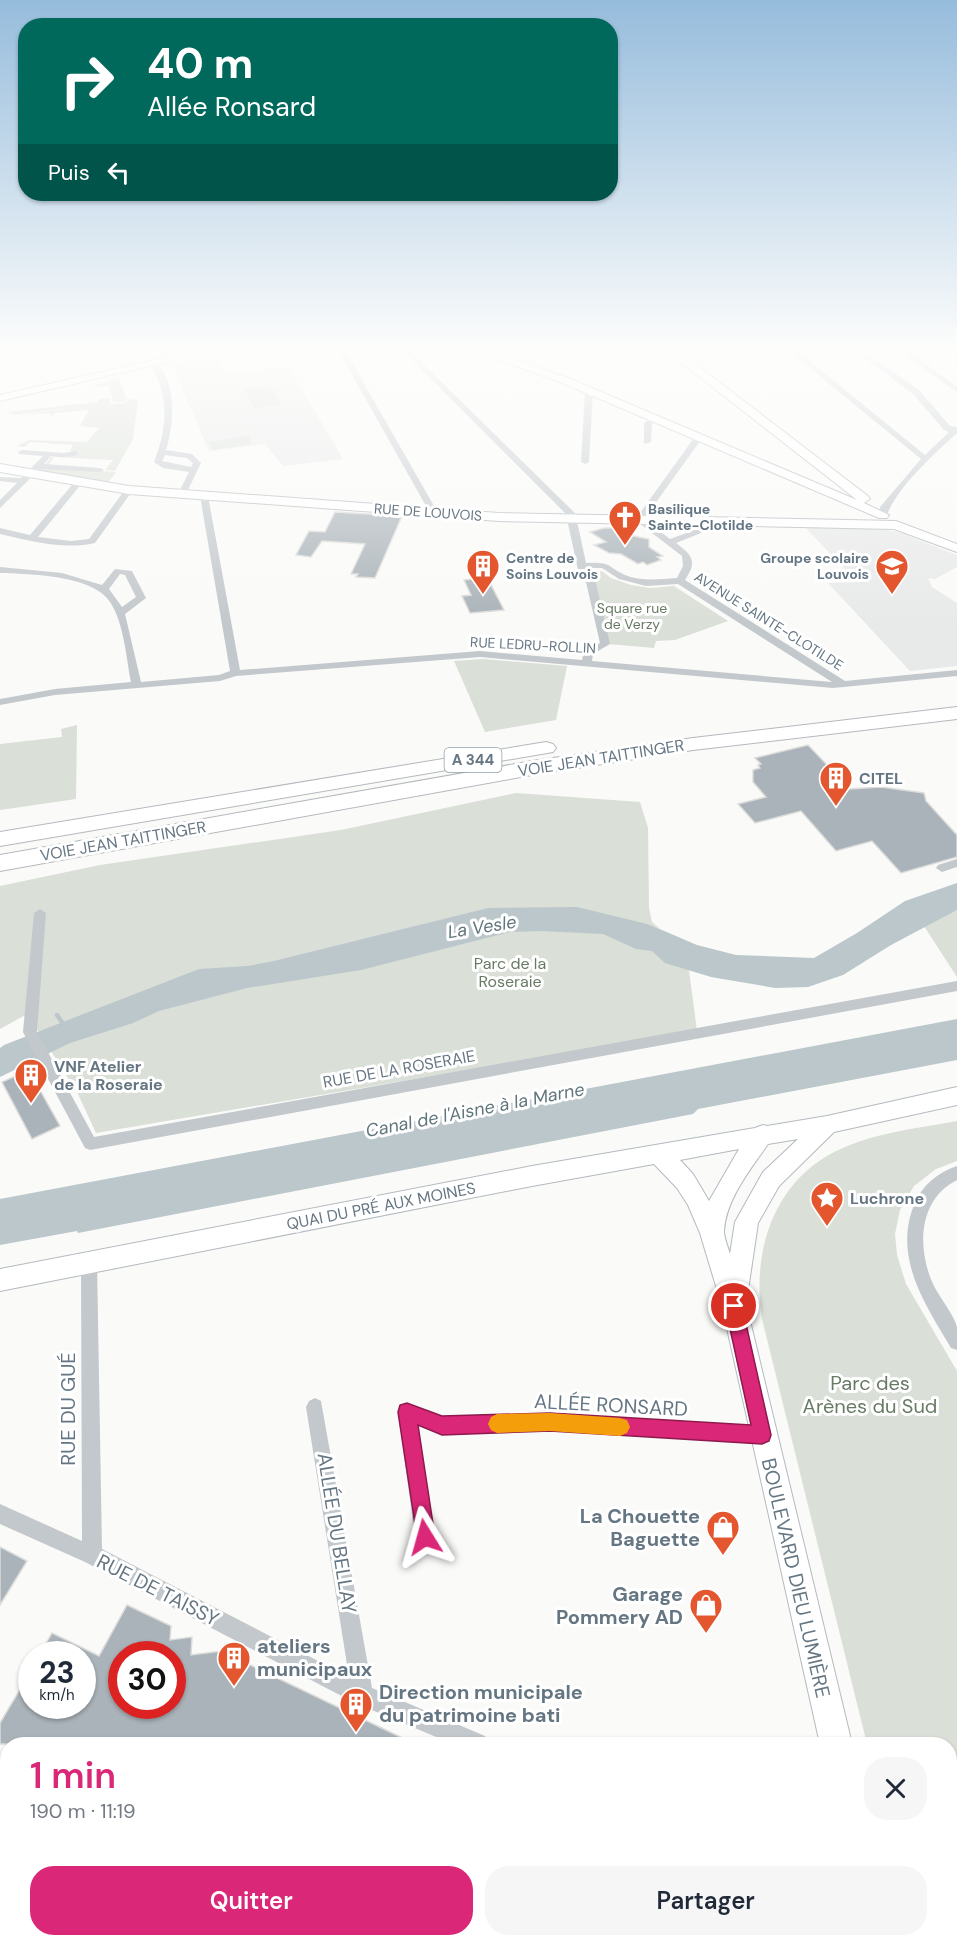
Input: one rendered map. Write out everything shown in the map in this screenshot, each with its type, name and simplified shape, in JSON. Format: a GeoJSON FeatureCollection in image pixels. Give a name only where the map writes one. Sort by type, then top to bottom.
{"type":"FeatureCollection","features":[{"type":"Feature","properties":{"kind":"highway","name":"VOIE JEAN TAITTINGER"},"geometry":{"type":"LineString","coordinates":[[0,839],[524,751],[683,728],[957,696]]}},
{"type":"Feature","properties":{"kind":"highway","name":"VOIE JEAN TAITTINGER"},"geometry":{"type":"LineString","coordinates":[[0,863],[532,768],[705,742],[957,713]]}},
{"type":"Feature","properties":{"kind":"highway"},"geometry":{"type":"LineString","coordinates":[[0,831],[80,826]]}},
{"type":"Feature","properties":{"kind":"street"},"geometry":{"type":"LineString","coordinates":[[165,441],[159,464],[194,470]]}},
{"type":"Feature","properties":{"kind":"street"},"geometry":{"type":"LineString","coordinates":[[393,441],[434,513]]}},
{"type":"Feature","properties":{"kind":"street"},"geometry":{"type":"LineString","coordinates":[[495,441],[573,519],[585,579],[590,579],[605,644],[588,653],[587,663]]}},
{"type":"Feature","properties":{"kind":"street"},"geometry":{"type":"LineString","coordinates":[[585,462],[586,441]]}},
{"type":"Feature","properties":{"kind":"street"},"geometry":{"type":"LineString","coordinates":[[582,566],[604,565],[622,577],[646,583],[680,581],[688,568],[689,562],[686,555],[639,520],[696,441]]}},
{"type":"Feature","properties":{"kind":"street"},"geometry":{"type":"LineString","coordinates":[[708,441],[883,515]]}},
{"type":"Feature","properties":{"kind":"street"},"geometry":{"type":"LineString","coordinates":[[789,441],[896,525],[957,548]]}},
{"type":"Feature","properties":{"kind":"street"},"geometry":{"type":"LineString","coordinates":[[903,441],[927,460]]}},
{"type":"Feature","properties":{"kind":"street"},"geometry":{"type":"LineString","coordinates":[[883,515],[884,507],[889,500],[947,441]]}},
{"type":"Feature","properties":{"kind":"street"},"geometry":{"type":"LineString","coordinates":[[22,452],[74,453]]}},
{"type":"Feature","properties":{"kind":"street"},"geometry":{"type":"LineString","coordinates":[[162,452],[196,460],[198,463],[182,494]]}},
{"type":"Feature","properties":{"kind":"street"},"geometry":{"type":"LineString","coordinates":[[0,506],[49,454]]}},
{"type":"Feature","properties":{"kind":"street","name":"RUE DE LOUVOIS"},"geometry":{"type":"LineString","coordinates":[[0,468],[129,490],[434,513],[573,519],[896,525]]}},
{"type":"Feature","properties":{"kind":"street","name":"RUE DE LOUVOIS"},"geometry":{"type":"LineString","coordinates":[[0,480],[30,474],[100,470]]}},
{"type":"Feature","properties":{"kind":"street"},"geometry":{"type":"LineString","coordinates":[[32,538],[78,483]]}},
{"type":"Feature","properties":{"kind":"street"},"geometry":{"type":"LineString","coordinates":[[833,494],[850,489]]}},
{"type":"Feature","properties":{"kind":"street"},"geometry":{"type":"LineString","coordinates":[[0,531],[32,538],[82,544],[92,541],[129,490]]}},
{"type":"Feature","properties":{"kind":"street"},"geometry":{"type":"LineString","coordinates":[[204,496],[235,673]]}},
{"type":"Feature","properties":{"kind":"street","name":"RUE DE LOUVOIS"},"geometry":{"type":"LineString","coordinates":[[670,542],[727,521]]}},
{"type":"Feature","properties":{"kind":"street"},"geometry":{"type":"LineString","coordinates":[[0,570],[54,576],[105,589],[114,599],[119,613],[137,686]]}},
{"type":"Feature","properties":{"kind":"street"},"geometry":{"type":"LineString","coordinates":[[105,589],[118,571],[129,573],[141,598],[119,613]]}},
{"type":"Feature","properties":{"kind":"street","name":"AVENUE SAINTE-CLOTILDE"},"geometry":{"type":"LineString","coordinates":[[680,581],[843,684]]}},
{"type":"Feature","properties":{"kind":"street","name":"RUE LEDRU-ROLLIN"},"geometry":{"type":"LineString","coordinates":[[0,702],[55,692],[220,678],[235,673],[480,654],[843,684],[957,674]]}},
{"type":"Feature","properties":{"kind":"street"},"geometry":{"type":"LineString","coordinates":[[942,868],[957,863]]}},
{"type":"Feature","properties":{"kind":"street","name":"RUE DE LA ROSERAIE"},"geometry":{"type":"LineString","coordinates":[[40,913],[30,1032],[90,1144],[957,986]]}},
{"type":"Feature","properties":{"kind":"street"},"geometry":{"type":"LineString","coordinates":[[712,1233],[721,1199],[763,1134],[827,1125],[957,1096]]}},
{"type":"Feature","properties":{"kind":"street"},"geometry":{"type":"LineString","coordinates":[[734,1306],[747,1222],[771,1179],[827,1125]]}},
{"type":"Feature","properties":{"kind":"street","name":"QUAI DU PRÉ AUX MOINES"},"geometry":{"type":"LineString","coordinates":[[0,1280],[532,1176],[763,1134]]}},
{"type":"Feature","properties":{"kind":"street","name":"BOULEVARD DIEU LUMIÈRE"},"geometry":{"type":"LineString","coordinates":[[658,1154],[686,1179],[695,1192],[712,1233],[734,1306],[762,1435],[834,1737]]}},
{"type":"Feature","properties":{"kind":"street"},"geometry":{"type":"LineString","coordinates":[[957,1173],[944,1178],[922,1201],[913,1234],[921,1277],[957,1342]]}},
{"type":"Feature","properties":{"kind":"street","name":"RUE DU GUÉ"},"geometry":{"type":"LineString","coordinates":[[89,1263],[92,1556]]}},
{"type":"Feature","properties":{"kind":"street","name":"ALLÉE DU BELLAY"},"geometry":{"type":"LineString","coordinates":[[315,1407],[363,1695]]}},
{"type":"Feature","properties":{"kind":"street","name":"ALLÉE RONSARD"},"geometry":{"type":"LineString","coordinates":[[425,1537],[407,1412],[442,1425],[550,1422],[762,1435]]}},
{"type":"Feature","properties":{"kind":"street","name":"RUE DE TAISSY"},"geometry":{"type":"LineString","coordinates":[[0,1514],[92,1556],[363,1695],[461,1737]]}},
{"type":"Feature","properties":{"kind":"shaded area"},"geometry":{"type":"Polygon","coordinates":[[[205,441],[332,441],[343,459],[283,466],[265,444],[209,451],[205,441]]]}},
{"type":"Feature","properties":{"kind":"shaded area","name":"Groupe scolaire Louvois"},"geometry":{"type":"Polygon","coordinates":[[[806,528],[883,529],[901,533],[957,555],[957,567],[935,579],[928,578],[932,587],[957,603],[957,666],[910,671],[828,583],[857,582],[806,528]]]}},
{"type":"Feature","properties":{"kind":"green space"},"geometry":{"type":"Polygon","coordinates":[[[27,441],[132,441],[115,471],[105,470],[113,460],[54,457],[48,466],[45,465],[51,457],[72,452],[70,451],[73,445],[30,442],[25,447],[17,446],[27,441]]]}},
{"type":"Feature","properties":{"kind":"green space"},"geometry":{"type":"Polygon","coordinates":[[[250,441],[252,444],[213,450],[208,442],[250,441]]]}},
{"type":"Feature","properties":{"kind":"green space"},"geometry":{"type":"Polygon","coordinates":[[[43,467],[116,472],[108,483],[39,472],[38,470],[43,467]]]}},
{"type":"Feature","properties":{"kind":"green space","name":"Square rue de Verzy"},"geometry":{"type":"Polygon","coordinates":[[[602,571],[611,578],[631,585],[650,588],[674,586],[728,621],[675,640],[656,641],[654,648],[608,644],[591,574],[602,571]]]}},
{"type":"Feature","properties":{"kind":"green space"},"geometry":{"type":"Polygon","coordinates":[[[483,659],[567,666],[556,720],[485,732],[454,661],[483,659]]]}},
{"type":"Feature","properties":{"kind":"green space"},"geometry":{"type":"Polygon","coordinates":[[[77,725],[76,799],[0,810],[0,744],[62,737],[61,729],[77,725]]]}},
{"type":"Feature","properties":{"kind":"green space","name":"Parc de la Roseraie"},"geometry":{"type":"Polygon","coordinates":[[[516,793],[640,802],[648,828],[649,908],[652,922],[660,929],[685,940],[697,1031],[96,1133],[78,1094],[37,1029],[38,1008],[0,1029],[0,886],[100,865],[341,830],[516,793]]]}},
{"type":"Feature","properties":{"kind":"green space"},"geometry":{"type":"Polygon","coordinates":[[[957,910],[957,977],[924,926],[957,910]]]}},
{"type":"Feature","properties":{"kind":"green space","name":"Parc des Arènes du Sud"},"geometry":{"type":"Polygon","coordinates":[[[957,1121],[957,1161],[936,1169],[914,1186],[900,1210],[895,1234],[897,1255],[906,1284],[957,1371],[957,1737],[865,1737],[762,1319],[760,1267],[765,1241],[773,1218],[785,1196],[801,1176],[821,1160],[858,1142],[900,1131],[957,1121]]]}},
{"type":"Feature","properties":{"kind":"water","name":"La Vesle"},"geometry":{"type":"Polygon","coordinates":[[[957,883],[957,910],[891,945],[843,975],[808,987],[775,988],[711,977],[665,963],[652,951],[636,949],[603,934],[510,932],[361,970],[247,988],[159,1011],[133,1023],[70,1043],[0,1077],[0,1048],[4,1045],[199,969],[248,966],[274,961],[488,908],[577,907],[647,924],[697,945],[736,955],[814,958],[905,901],[957,883]]]}},
{"type":"Feature","properties":{"kind":"water","name":"Canal de l'Aisne à la Marne"},"geometry":{"type":"Polygon","coordinates":[[[957,1019],[957,1060],[698,1109],[693,1114],[78,1233],[77,1231],[0,1245],[0,1199],[957,1019]]]}},
{"type":"Feature","properties":{"kind":"building"},"geometry":{"type":"Polygon","coordinates":[[[335,512],[402,516],[375,578],[356,577],[358,574],[351,574],[365,544],[322,541],[311,557],[296,555],[309,531],[325,532],[335,512]]]}},
{"type":"Feature","properties":{"kind":"building","name":"Basilique Sainte-Clotilde"},"geometry":{"type":"Polygon","coordinates":[[[604,528],[617,528],[629,535],[649,539],[649,547],[663,556],[657,557],[661,560],[647,565],[643,562],[638,564],[621,554],[609,553],[594,545],[606,542],[590,532],[604,528]]]}},
{"type":"Feature","properties":{"kind":"building","name":"Centre de Soins Louvois"},"geometry":{"type":"Polygon","coordinates":[[[487,577],[504,610],[470,613],[462,596],[471,595],[464,580],[487,577]]]}},
{"type":"Feature","properties":{"kind":"building","name":"CITEL"},"geometry":{"type":"Polygon","coordinates":[[[808,745],[850,789],[881,787],[924,793],[926,801],[957,835],[957,857],[901,873],[872,841],[836,851],[801,811],[755,823],[738,804],[766,797],[753,782],[753,770],[760,768],[758,765],[761,764],[755,758],[808,745]]]}},
{"type":"Feature","properties":{"kind":"building","name":"VNF Atelier de la Roseraie"},"geometry":{"type":"Polygon","coordinates":[[[36,1067],[43,1079],[36,1083],[60,1126],[32,1139],[2,1082],[36,1067]]]}},
{"type":"Feature","properties":{"kind":"building"},"geometry":{"type":"Polygon","coordinates":[[[0,1547],[27,1561],[0,1605],[0,1547]]]}},
{"type":"Feature","properties":{"kind":"building","name":"ateliers municipaux"},"geometry":{"type":"Polygon","coordinates":[[[127,1605],[171,1626],[170,1640],[192,1637],[191,1655],[222,1651],[221,1665],[244,1662],[400,1737],[0,1737],[0,1723],[18,1693],[18,1719],[96,1719],[96,1655],[99,1656],[127,1605]]]}},
{"type":"Feature","properties":{"kind":"building","name":"ateliers municipaux"},"geometry":{"type":"Polygon","coordinates":[[[52,1633],[68,1641],[47,1641],[52,1633]]]}},
{"type":"Feature","properties":{"kind":"waterway"},"geometry":{"type":"LineString","coordinates":[[57,1015],[64,1025]]}},
{"type":"Feature","properties":{"kind":"slow traffic"},"geometry":{"type":"LineString","coordinates":[[497,1424],[550,1422],[620,1427]]}},
{"type":"Feature","properties":{"kind":"place","name":"Basilique Sainte-Clotilde"},"geometry":{"type":"Point","coordinates":[625,546]}},
{"type":"Feature","properties":{"kind":"place","name":"Centre de Soins Louvois"},"geometry":{"type":"Point","coordinates":[483,595]}},
{"type":"Feature","properties":{"kind":"place","name":"Groupe scolaire Louvois"},"geometry":{"type":"Point","coordinates":[892,595]}},
{"type":"Feature","properties":{"kind":"place","name":"CITEL"},"geometry":{"type":"Point","coordinates":[836,807]}},
{"type":"Feature","properties":{"kind":"place","name":"VNF Atelier de la Roseraie"},"geometry":{"type":"Point","coordinates":[31,1104]}},
{"type":"Feature","properties":{"kind":"place","name":"Luchrone"},"geometry":{"type":"Point","coordinates":[827,1227]}},
{"type":"Feature","properties":{"kind":"place","name":"La Chouette Baguette"},"geometry":{"type":"Point","coordinates":[723,1556]}},
{"type":"Feature","properties":{"kind":"place","name":"Garage Pommery AD"},"geometry":{"type":"Point","coordinates":[706,1634]}},
{"type":"Feature","properties":{"kind":"place","name":"ateliers municipaux"},"geometry":{"type":"Point","coordinates":[234,1687]}},
{"type":"Feature","properties":{"kind":"place","name":"Direction municipale du patrimoine bati"},"geometry":{"type":"Point","coordinates":[356,1733]}},
{"type":"Feature","properties":{"kind":"route"},"geometry":{"type":"LineString","coordinates":[[425,1537],[407,1412],[442,1425],[550,1422],[762,1435],[734,1306]]}}]}
